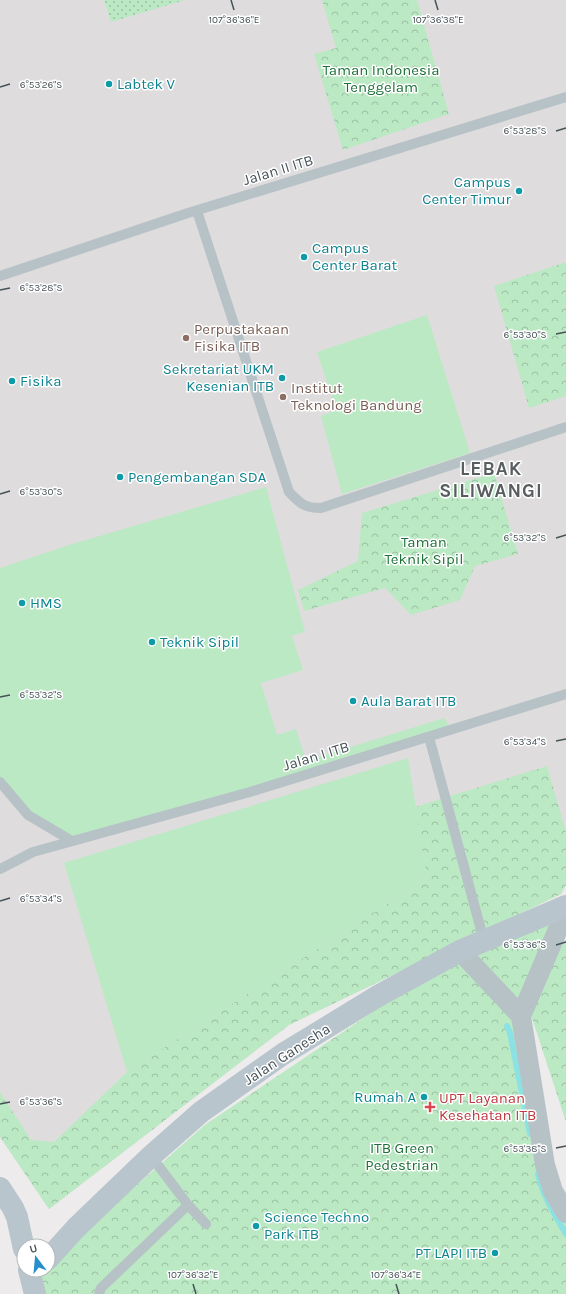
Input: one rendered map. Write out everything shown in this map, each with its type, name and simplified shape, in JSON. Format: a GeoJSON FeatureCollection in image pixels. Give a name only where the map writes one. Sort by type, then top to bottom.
{"type":"FeatureCollection","features":[{"type":"Feature","properties":{"kind":"street","name":"Jalan Ganesha"},"geometry":{"type":"LineString","coordinates":[[56,1250],[76,1228],[201,1112],[283,1054],[378,996],[460,951],[566,906]]}},
{"type":"Feature","properties":{"kind":"street"},"geometry":{"type":"LineString","coordinates":[[566,919],[559,927],[521,1016],[545,1165],[554,1191],[566,1213]]}},
{"type":"Feature","properties":{"kind":"street"},"geometry":{"type":"LineString","coordinates":[[460,951],[521,1016]]}},
{"type":"Feature","properties":{"kind":"street"},"geometry":{"type":"LineString","coordinates":[[0,1188],[17,1217],[22,1238]]}},
{"type":"Feature","properties":{"kind":"lane","name":"Jalan II ITB"},"geometry":{"type":"LineString","coordinates":[[0,276],[197,211],[566,97]]}},
{"type":"Feature","properties":{"kind":"lane"},"geometry":{"type":"LineString","coordinates":[[197,211],[289,492],[300,503],[310,508],[321,508],[566,427]]}},
{"type":"Feature","properties":{"kind":"lane","name":"Jalan I ITB"},"geometry":{"type":"LineString","coordinates":[[1,868],[33,852],[250,792],[566,694]]}},
{"type":"Feature","properties":{"kind":"lane"},"geometry":{"type":"LineString","coordinates":[[428,737],[484,941]]}},
{"type":"Feature","properties":{"kind":"lane"},"geometry":{"type":"LineString","coordinates":[[0,782],[28,815],[72,842]]}},
{"type":"Feature","properties":{"kind":"lane"},"geometry":{"type":"LineString","coordinates":[[152,1156],[188,1205],[206,1224]]}},
{"type":"Feature","properties":{"kind":"lane"},"geometry":{"type":"LineString","coordinates":[[99,1294],[102,1288],[188,1205]]}},
{"type":"Feature","properties":{"kind":"shaded area","name":"Institut Teknologi Bandung"},"geometry":{"type":"Polygon","coordinates":[[[0,0],[566,0],[566,885],[561,894],[289,1025],[49,1209],[0,1137],[0,0]]]}},
{"type":"Feature","properties":{"kind":"green space"},"geometry":{"type":"Polygon","coordinates":[[[104,0],[185,0],[111,22],[104,0]]]}},
{"type":"Feature","properties":{"kind":"green space","name":"Taman Indonesia Tenggelam"},"geometry":{"type":"Polygon","coordinates":[[[322,0],[417,0],[449,114],[343,150],[314,54],[336,48],[322,0]]]}},
{"type":"Feature","properties":{"kind":"green space"},"geometry":{"type":"Polygon","coordinates":[[[566,262],[566,396],[529,408],[494,286],[566,262]]]}},
{"type":"Feature","properties":{"kind":"green space"},"geometry":{"type":"Polygon","coordinates":[[[427,315],[470,453],[342,494],[321,416],[336,410],[317,352],[427,315]]]}},
{"type":"Feature","properties":{"kind":"green space","name":"Taman Teknik Sipil"},"geometry":{"type":"Polygon","coordinates":[[[494,473],[518,554],[475,566],[460,600],[411,615],[385,588],[304,611],[298,590],[358,561],[362,513],[494,473]]]}},
{"type":"Feature","properties":{"kind":"green space"},"geometry":{"type":"Polygon","coordinates":[[[266,487],[305,632],[280,639],[292,636],[303,670],[261,683],[277,735],[296,729],[306,761],[444,718],[452,729],[72,841],[28,815],[0,782],[0,568],[69,545],[266,487]]]}},
{"type":"Feature","properties":{"kind":"green space"},"geometry":{"type":"Polygon","coordinates":[[[408,758],[427,878],[127,1072],[64,863],[408,758]]]}},
{"type":"Feature","properties":{"kind":"green space"},"geometry":{"type":"Polygon","coordinates":[[[547,766],[566,832],[566,885],[561,894],[289,1025],[49,1209],[0,1137],[0,1092],[31,1140],[54,1142],[127,1072],[427,878],[415,807],[547,766]]]}},
{"type":"Feature","properties":{"kind":"green space"},"geometry":{"type":"Polygon","coordinates":[[[554,920],[524,1003],[464,954],[554,920]]]}},
{"type":"Feature","properties":{"kind":"green space"},"geometry":{"type":"Polygon","coordinates":[[[566,940],[566,1122],[530,1012],[559,943],[566,940]]]}},
{"type":"Feature","properties":{"kind":"green space","name":"ITB Green Pedestrian"},"geometry":{"type":"Polygon","coordinates":[[[459,954],[514,1017],[566,1221],[566,1294],[40,1294],[40,1278],[56,1278],[56,1256],[206,1124],[459,954]]]}},
{"type":"Feature","properties":{"kind":"waterway"},"geometry":{"type":"LineString","coordinates":[[507,1026],[510,1033],[530,1134]]}},
{"type":"Feature","properties":{"kind":"waterway"},"geometry":{"type":"LineString","coordinates":[[538,1174],[546,1198],[566,1234]]}},
{"type":"Feature","properties":{"kind":"place","name":"Labtek V"},"geometry":{"type":"Point","coordinates":[109,84]}},
{"type":"Feature","properties":{"kind":"place","name":"Campus Center Timur"},"geometry":{"type":"Point","coordinates":[519,191]}},
{"type":"Feature","properties":{"kind":"place","name":"Campus Center Barat"},"geometry":{"type":"Point","coordinates":[304,257]}},
{"type":"Feature","properties":{"kind":"place","name":"Perpustakaan Fisika ITB"},"geometry":{"type":"Point","coordinates":[186,338]}},
{"type":"Feature","properties":{"kind":"place","name":"Sekretariat UKM Kesenian ITB"},"geometry":{"type":"Point","coordinates":[282,378]}},
{"type":"Feature","properties":{"kind":"place","name":"Fisika"},"geometry":{"type":"Point","coordinates":[12,381]}},
{"type":"Feature","properties":{"kind":"place","name":"Institut Teknologi Bandung"},"geometry":{"type":"Point","coordinates":[283,397]}},
{"type":"Feature","properties":{"kind":"place","name":"Pengembangan SDA"},"geometry":{"type":"Point","coordinates":[120,477]}},
{"type":"Feature","properties":{"kind":"place","name":"HMS"},"geometry":{"type":"Point","coordinates":[22,603]}},
{"type":"Feature","properties":{"kind":"place","name":"Teknik Sipil"},"geometry":{"type":"Point","coordinates":[152,642]}},
{"type":"Feature","properties":{"kind":"place","name":"Aula Barat ITB"},"geometry":{"type":"Point","coordinates":[353,701]}},
{"type":"Feature","properties":{"kind":"place","name":"Rumah A"},"geometry":{"type":"Point","coordinates":[424,1097]}},
{"type":"Feature","properties":{"kind":"place","name":"UPT Layanan Kesehatan ITB"},"geometry":{"type":"Point","coordinates":[430,1107]}},
{"type":"Feature","properties":{"kind":"place","name":"Science Techno Park ITB"},"geometry":{"type":"Point","coordinates":[256,1226]}},
{"type":"Feature","properties":{"kind":"place","name":"PT LAPI ITB"},"geometry":{"type":"Point","coordinates":[495,1253]}},
{"type":"Feature","properties":{"kind":"district","name":"LEBAK SILIWANGI"},"geometry":{"type":"Point","coordinates":[491,479]}}]}
